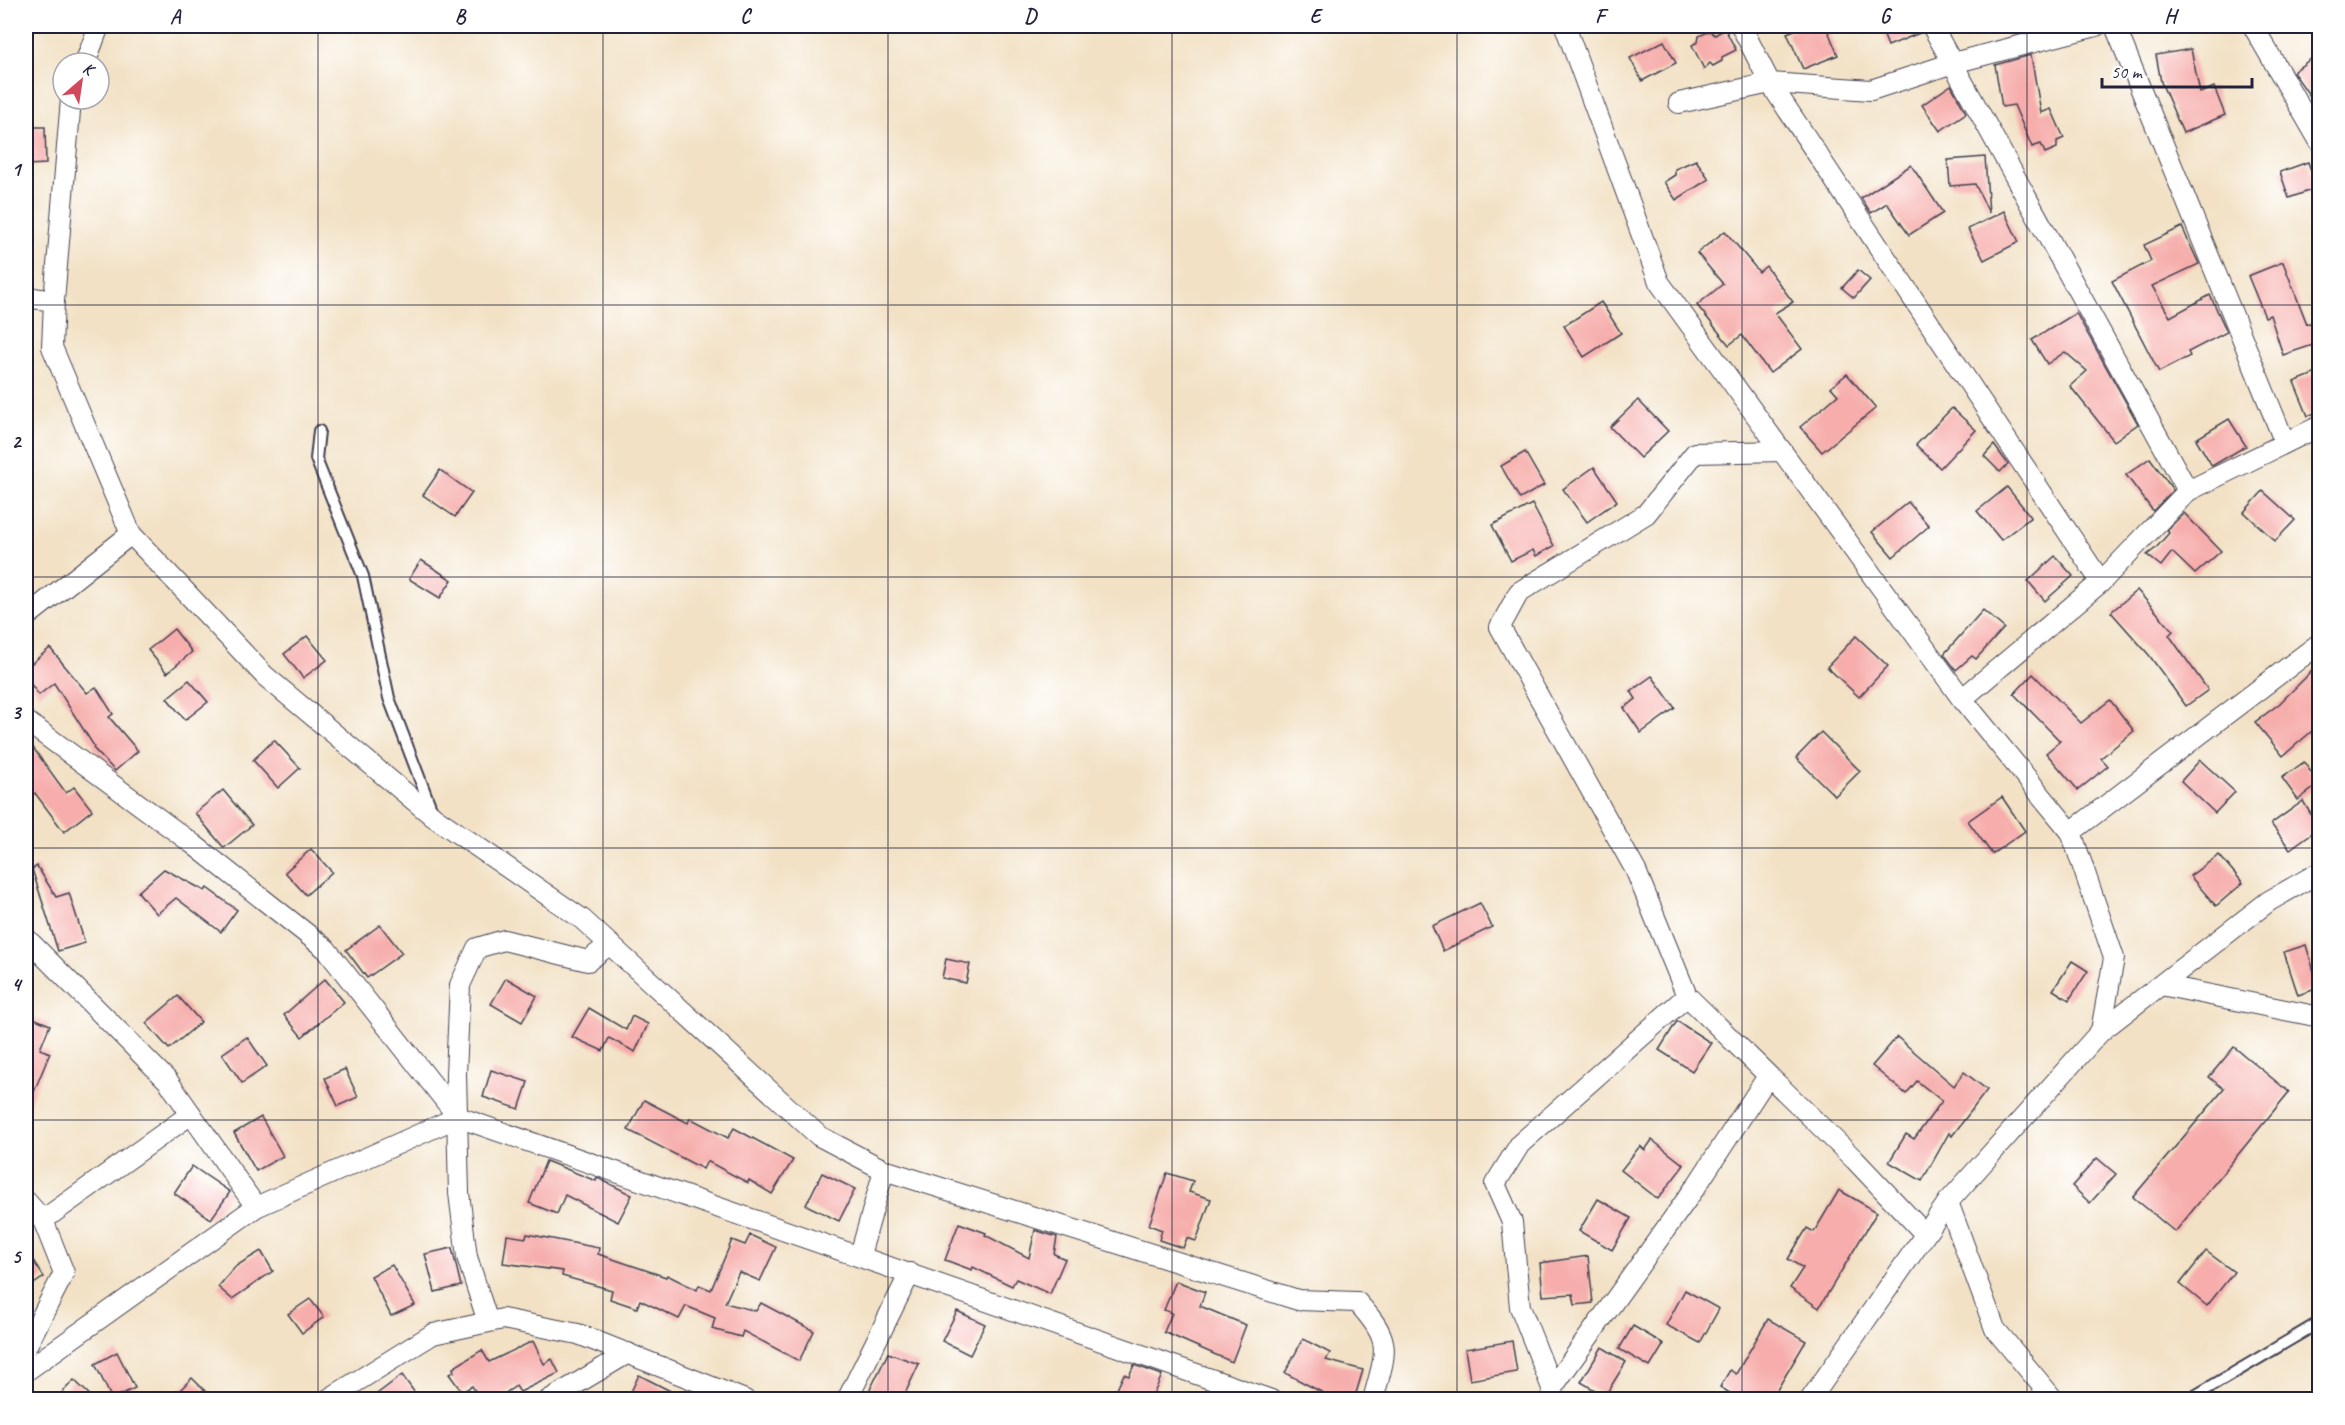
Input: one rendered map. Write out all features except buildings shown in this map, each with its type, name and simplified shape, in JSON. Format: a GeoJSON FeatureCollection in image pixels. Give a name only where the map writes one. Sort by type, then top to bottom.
{"type":"FeatureCollection","features":[{"type":"Feature","properties":{"kind":"street"},"geometry":{"type":"LineString","coordinates":[[90,51],[99,26]]}},
{"type":"Feature","properties":{"kind":"street"},"geometry":{"type":"LineString","coordinates":[[1565,26],[1659,282],[1962,699],[2071,832],[2114,958],[2101,1031]]}},
{"type":"Feature","properties":{"kind":"street"},"geometry":{"type":"LineString","coordinates":[[1741,26],[1770,83],[2101,582]]}},
{"type":"Feature","properties":{"kind":"street"},"geometry":{"type":"LineString","coordinates":[[1932,26],[2188,491]]}},
{"type":"Feature","properties":{"kind":"street"},"geometry":{"type":"LineString","coordinates":[[1679,103],[1770,83],[1871,90],[1953,63],[2096,26]]}},
{"type":"Feature","properties":{"kind":"street"},"geometry":{"type":"LineString","coordinates":[[2115,26],[2285,443]]}},
{"type":"Feature","properties":{"kind":"street"},"geometry":{"type":"LineString","coordinates":[[2253,26],[2319,142]]}},
{"type":"Feature","properties":{"kind":"street"},"geometry":{"type":"LineString","coordinates":[[70,111],[52,347],[131,534],[265,676],[434,817],[582,919],[819,1136],[884,1170],[1298,1300],[1357,1302],[1378,1325],[1385,1353],[1373,1400]]}},
{"type":"Feature","properties":{"kind":"street"},"geometry":{"type":"LineString","coordinates":[[26,297],[54,301]]}},
{"type":"Feature","properties":{"kind":"street"},"geometry":{"type":"LineString","coordinates":[[1962,699],[2101,582],[2188,491],[2319,426]]}},
{"type":"Feature","properties":{"kind":"street"},"geometry":{"type":"LineString","coordinates":[[1782,451],[1695,453],[1646,514],[1520,592],[1500,627],[1636,871],[1687,996],[1856,1160],[1925,1234]]}},
{"type":"Feature","properties":{"kind":"street"},"geometry":{"type":"LineString","coordinates":[[26,616],[131,534]]}},
{"type":"Feature","properties":{"kind":"street"},"geometry":{"type":"LineString","coordinates":[[2071,832],[2318,647]]}},
{"type":"Feature","properties":{"kind":"street"},"geometry":{"type":"LineString","coordinates":[[26,721],[193,844],[326,949],[458,1117],[860,1255],[1271,1400]]}},
{"type":"Feature","properties":{"kind":"street"},"geometry":{"type":"LineString","coordinates":[[1810,1400],[1948,1202],[2101,1031],[2269,901],[2319,872]]}},
{"type":"Feature","properties":{"kind":"street"},"geometry":{"type":"LineString","coordinates":[[26,938],[168,1081],[256,1207]]}},
{"type":"Feature","properties":{"kind":"street"},"geometry":{"type":"LineString","coordinates":[[488,1322],[467,1257],[459,1193],[456,1074],[460,985],[477,948],[504,940],[588,961],[610,944]]}},
{"type":"Feature","properties":{"kind":"street"},"geometry":{"type":"LineString","coordinates":[[2161,985],[2319,1017]]}},
{"type":"Feature","properties":{"kind":"street"},"geometry":{"type":"LineString","coordinates":[[1553,1394],[1520,1307],[1512,1222],[1495,1184],[1520,1144],[1687,996]]}},
{"type":"Feature","properties":{"kind":"street"},"geometry":{"type":"LineString","coordinates":[[1553,1394],[1697,1185],[1768,1076]]}},
{"type":"Feature","properties":{"kind":"street"},"geometry":{"type":"LineString","coordinates":[[43,1220],[191,1114]]}},
{"type":"Feature","properties":{"kind":"street"},"geometry":{"type":"LineString","coordinates":[[26,1371],[256,1207],[458,1117]]}},
{"type":"Feature","properties":{"kind":"street"},"geometry":{"type":"LineString","coordinates":[[860,1255],[884,1170]]}},
{"type":"Feature","properties":{"kind":"street"},"geometry":{"type":"LineString","coordinates":[[26,1201],[43,1220],[64,1273],[26,1347]]}},
{"type":"Feature","properties":{"kind":"street"},"geometry":{"type":"LineString","coordinates":[[1948,1202],[1995,1329],[2054,1400]]}},
{"type":"Feature","properties":{"kind":"street"},"geometry":{"type":"LineString","coordinates":[[847,1400],[910,1273]]}},
{"type":"Feature","properties":{"kind":"street"},"geometry":{"type":"LineString","coordinates":[[327,1400],[433,1334],[503,1319],[578,1334],[745,1400]]}},
{"type":"Feature","properties":{"kind":"street"},"geometry":{"type":"LineString","coordinates":[[549,1400],[628,1353]]}},
{"type":"Feature","properties":{"kind":"lane"},"geometry":{"type":"LineString","coordinates":[[319,431],[316,459],[363,576],[389,698],[434,817]]}},
{"type":"Feature","properties":{"kind":"lane"},"geometry":{"type":"LineString","coordinates":[[2188,1400],[2319,1322]]}}]}
